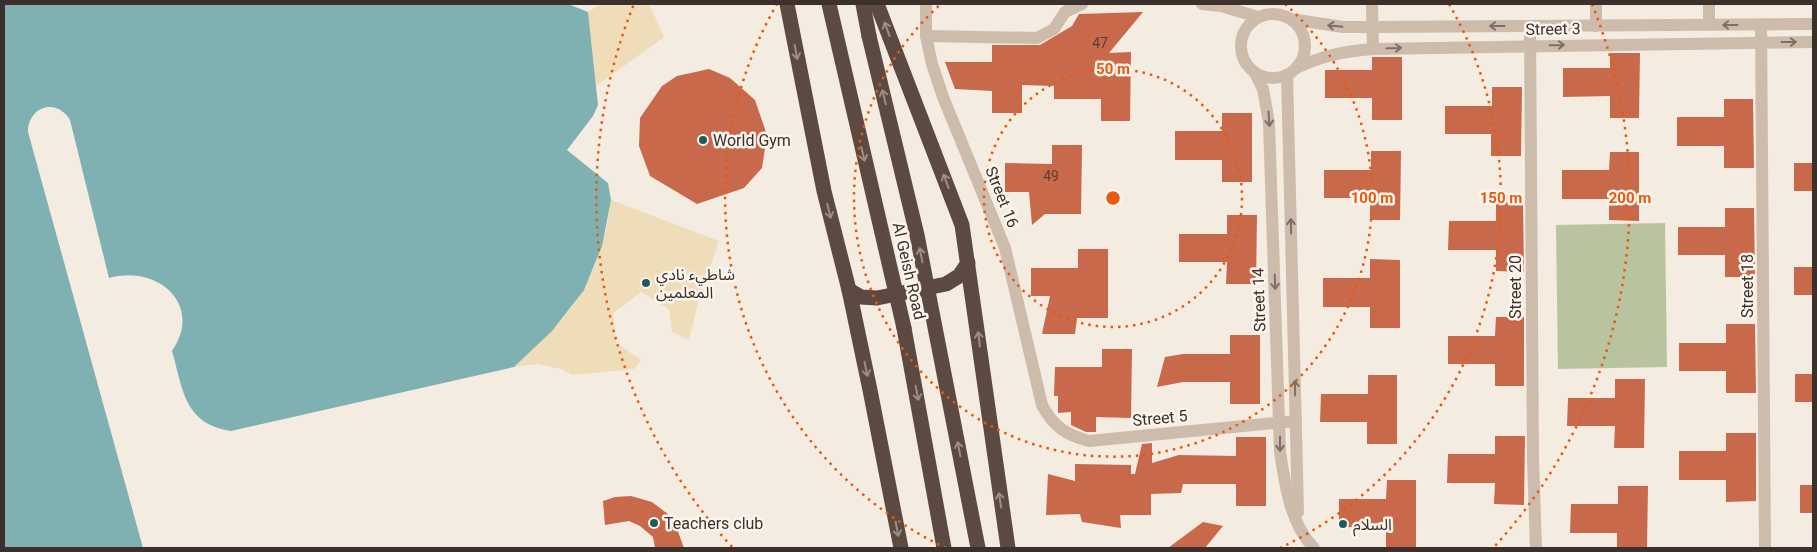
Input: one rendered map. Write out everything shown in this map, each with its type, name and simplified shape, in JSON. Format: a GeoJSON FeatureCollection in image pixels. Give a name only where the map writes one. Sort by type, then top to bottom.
{"type":"FeatureCollection","features":[{"type":"Feature","properties":{"kind":"highway"},"geometry":{"type":"LineString","coordinates":[[787,4],[824,191],[849,290],[901,548]]}},
{"type":"Feature","properties":{"kind":"highway","name":"Al Geish Road"},"geometry":{"type":"LineString","coordinates":[[829,4],[852,110],[902,319],[944,548]]}},
{"type":"Feature","properties":{"kind":"highway","name":"Al Geish Road"},"geometry":{"type":"LineString","coordinates":[[862,4],[917,235],[978,548]]}},
{"type":"Feature","properties":{"kind":"highway"},"geometry":{"type":"LineString","coordinates":[[877,4],[962,225],[1008,548]]}},
{"type":"Feature","properties":{"kind":"highway"},"geometry":{"type":"LineString","coordinates":[[849,290],[861,297],[877,298],[946,284],[960,276],[968,263]]}},
{"type":"Feature","properties":{"kind":"street","name":"Street 16"},"geometry":{"type":"LineString","coordinates":[[926,4],[926,36],[932,64],[943,97],[1005,248],[1042,405]]}},
{"type":"Feature","properties":{"kind":"street"},"geometry":{"type":"LineString","coordinates":[[926,36],[1037,38],[1054,29],[1065,8],[1082,4]]}},
{"type":"Feature","properties":{"kind":"street"},"geometry":{"type":"LineString","coordinates":[[1202,4],[1221,6],[1280,14],[1291,19],[1299,26],[1304,36],[1305,48],[1303,59],[1292,72],[1276,78],[1265,78],[1247,66],[1242,56],[1240,44],[1249,24],[1265,12]]}},
{"type":"Feature","properties":{"kind":"street"},"geometry":{"type":"LineString","coordinates":[[1372,4],[1373,49]]}},
{"type":"Feature","properties":{"kind":"street"},"geometry":{"type":"LineString","coordinates":[[1596,4],[1596,26]]}},
{"type":"Feature","properties":{"kind":"street"},"geometry":{"type":"LineString","coordinates":[[1709,25],[1710,4]]}},
{"type":"Feature","properties":{"kind":"street","name":"Street 3"},"geometry":{"type":"LineString","coordinates":[[1291,19],[1334,26],[1373,27],[1813,24]]}},
{"type":"Feature","properties":{"kind":"street","name":"Street 18"},"geometry":{"type":"LineString","coordinates":[[1761,24],[1765,548]]}},
{"type":"Feature","properties":{"kind":"street","name":"Street 20"},"geometry":{"type":"LineString","coordinates":[[1530,26],[1533,459],[1536,548]]}},
{"type":"Feature","properties":{"kind":"street","name":"Street 3"},"geometry":{"type":"LineString","coordinates":[[1292,72],[1319,58],[1343,51],[1373,49],[1813,42]]}},
{"type":"Feature","properties":{"kind":"street","name":"Street 14"},"geometry":{"type":"LineString","coordinates":[[1292,72],[1298,525]]}},
{"type":"Feature","properties":{"kind":"street","name":"Street 14"},"geometry":{"type":"LineString","coordinates":[[1255,73],[1263,89],[1269,123],[1280,452],[1286,488],[1298,525],[1314,548]]}},
{"type":"Feature","properties":{"kind":"street","name":"Street 5"},"geometry":{"type":"LineString","coordinates":[[1042,405],[1049,418],[1060,430],[1074,437],[1089,441],[1296,422]]}},
{"type":"Feature","properties":{"kind":"green space"},"geometry":{"type":"Polygon","coordinates":[[[1665,223],[1667,367],[1558,369],[1556,225],[1665,223]]]}},
{"type":"Feature","properties":{"kind":"sand"},"geometry":{"type":"Polygon","coordinates":[[[601,4],[649,4],[664,37],[596,86],[588,12],[601,4]]]}},
{"type":"Feature","properties":{"kind":"sand","name":"شاطيء نادي المعلمين"},"geometry":{"type":"Polygon","coordinates":[[[611,200],[719,241],[699,299],[689,340],[672,332],[669,309],[641,292],[613,313],[616,343],[641,360],[634,369],[572,375],[561,369],[538,364],[514,367],[552,330],[581,293],[600,252],[611,200]]]}},
{"type":"Feature","properties":{"kind":"water"},"geometry":{"type":"Polygon","coordinates":[[[4,4],[568,4],[588,12],[598,105],[593,116],[567,150],[608,183],[611,200],[602,246],[584,290],[552,331],[514,367],[231,431],[215,427],[195,413],[188,403],[179,379],[172,351],[180,334],[182,318],[179,304],[170,292],[158,283],[144,277],[127,275],[109,278],[70,120],[58,109],[44,108],[33,116],[29,123],[28,132],[143,548],[4,548],[4,4]]]}},
{"type":"Feature","properties":{"kind":"building"},"geometry":{"type":"Polygon","coordinates":[[[1143,12],[1109,53],[1131,52],[1130,121],[1101,121],[1101,99],[1054,99],[1054,86],[1022,85],[1022,113],[992,113],[992,91],[955,89],[945,62],[992,62],[992,45],[1040,45],[1072,26],[1079,14],[1143,12]]]}},
{"type":"Feature","properties":{"kind":"building"},"geometry":{"type":"Polygon","coordinates":[[[1610,53],[1640,53],[1639,118],[1610,118],[1610,96],[1563,97],[1563,68],[1610,68],[1610,53]]]}},
{"type":"Feature","properties":{"kind":"building"},"geometry":{"type":"Polygon","coordinates":[[[1372,57],[1402,57],[1402,120],[1372,120],[1372,98],[1325,98],[1325,70],[1372,70],[1372,57]]]}},
{"type":"Feature","properties":{"kind":"building","name":"World Gym"},"geometry":{"type":"Polygon","coordinates":[[[709,69],[730,78],[755,100],[767,135],[762,168],[744,188],[697,204],[650,176],[639,146],[640,118],[662,86],[677,76],[709,69]]]}},
{"type":"Feature","properties":{"kind":"building"},"geometry":{"type":"Polygon","coordinates":[[[1492,87],[1522,87],[1521,156],[1491,156],[1491,134],[1445,134],[1445,106],[1492,106],[1492,87]]]}},
{"type":"Feature","properties":{"kind":"building"},"geometry":{"type":"Polygon","coordinates":[[[1724,99],[1753,99],[1754,168],[1724,168],[1724,146],[1677,146],[1677,117],[1724,117],[1724,99]]]}},
{"type":"Feature","properties":{"kind":"building"},"geometry":{"type":"Polygon","coordinates":[[[1222,113],[1252,113],[1252,182],[1222,182],[1222,160],[1175,160],[1175,131],[1222,131],[1222,113]]]}},
{"type":"Feature","properties":{"kind":"building"},"geometry":{"type":"Polygon","coordinates":[[[1052,145],[1082,145],[1081,214],[1045,214],[1032,225],[1029,192],[1005,192],[1005,163],[1052,164],[1052,145]]]}},
{"type":"Feature","properties":{"kind":"building"},"geometry":{"type":"Polygon","coordinates":[[[1371,151],[1401,151],[1400,220],[1370,220],[1370,198],[1324,198],[1324,170],[1371,170],[1371,151]]]}},
{"type":"Feature","properties":{"kind":"building"},"geometry":{"type":"Polygon","coordinates":[[[1610,152],[1639,152],[1639,221],[1609,220],[1609,199],[1562,199],[1562,170],[1609,170],[1610,152]]]}},
{"type":"Feature","properties":{"kind":"building"},"geometry":{"type":"Polygon","coordinates":[[[1794,163],[1813,163],[1813,191],[1794,191],[1794,163]]]}},
{"type":"Feature","properties":{"kind":"building"},"geometry":{"type":"Polygon","coordinates":[[[1496,202],[1523,202],[1524,272],[1496,271],[1496,250],[1448,250],[1449,221],[1496,221],[1496,202]]]}},
{"type":"Feature","properties":{"kind":"building"},"geometry":{"type":"Polygon","coordinates":[[[1725,208],[1754,208],[1755,277],[1725,277],[1725,255],[1678,255],[1678,227],[1725,227],[1725,208]]]}},
{"type":"Feature","properties":{"kind":"building"},"geometry":{"type":"Polygon","coordinates":[[[1227,215],[1257,215],[1256,284],[1226,284],[1227,262],[1179,262],[1179,234],[1227,234],[1227,215]]]}},
{"type":"Feature","properties":{"kind":"building"},"geometry":{"type":"Polygon","coordinates":[[[1078,249],[1108,249],[1108,318],[1077,318],[1075,334],[1042,334],[1050,296],[1031,296],[1031,268],[1078,268],[1078,249]]]}},
{"type":"Feature","properties":{"kind":"building"},"geometry":{"type":"Polygon","coordinates":[[[1370,259],[1400,260],[1400,328],[1370,328],[1370,307],[1323,307],[1323,278],[1370,278],[1370,259]]]}},
{"type":"Feature","properties":{"kind":"building"},"geometry":{"type":"Polygon","coordinates":[[[1794,267],[1813,267],[1813,295],[1794,295],[1794,267]]]}},
{"type":"Feature","properties":{"kind":"building"},"geometry":{"type":"Polygon","coordinates":[[[1496,317],[1524,317],[1524,386],[1495,386],[1495,364],[1448,364],[1448,336],[1495,336],[1496,317]]]}},
{"type":"Feature","properties":{"kind":"building"},"geometry":{"type":"Polygon","coordinates":[[[1726,324],[1755,324],[1756,393],[1726,393],[1726,371],[1679,371],[1679,343],[1726,343],[1726,324]]]}},
{"type":"Feature","properties":{"kind":"building"},"geometry":{"type":"Polygon","coordinates":[[[1230,335],[1260,335],[1260,404],[1230,404],[1230,382],[1183,382],[1157,387],[1165,357],[1183,354],[1230,354],[1230,335]]]}},
{"type":"Feature","properties":{"kind":"building"},"geometry":{"type":"Polygon","coordinates":[[[1102,349],[1132,349],[1131,418],[1096,417],[1096,432],[1086,432],[1071,425],[1071,412],[1058,413],[1058,396],[1054,396],[1055,367],[1102,367],[1102,349]]]}},
{"type":"Feature","properties":{"kind":"building"},"geometry":{"type":"Polygon","coordinates":[[[1795,374],[1813,374],[1813,402],[1795,402],[1795,374]]]}},
{"type":"Feature","properties":{"kind":"building"},"geometry":{"type":"Polygon","coordinates":[[[1368,375],[1397,375],[1397,444],[1367,444],[1367,422],[1320,422],[1321,394],[1368,394],[1368,375]]]}},
{"type":"Feature","properties":{"kind":"building"},"geometry":{"type":"Polygon","coordinates":[[[1615,379],[1645,379],[1644,448],[1614,448],[1615,426],[1567,426],[1568,398],[1615,398],[1615,379]]]}},
{"type":"Feature","properties":{"kind":"building"},"geometry":{"type":"Polygon","coordinates":[[[1726,433],[1756,433],[1756,501],[1726,502],[1726,480],[1679,480],[1679,451],[1726,451],[1726,433]]]}},
{"type":"Feature","properties":{"kind":"building"},"geometry":{"type":"Polygon","coordinates":[[[1495,436],[1525,436],[1524,505],[1494,504],[1495,483],[1447,483],[1448,454],[1495,454],[1495,436]]]}},
{"type":"Feature","properties":{"kind":"building"},"geometry":{"type":"Polygon","coordinates":[[[1236,437],[1266,437],[1266,506],[1236,506],[1236,484],[1183,484],[1181,493],[1151,494],[1151,515],[1120,515],[1121,528],[1082,522],[1080,514],[1046,515],[1048,474],[1075,481],[1075,464],[1131,465],[1131,474],[1135,474],[1142,444],[1152,443],[1152,463],[1179,455],[1236,456],[1236,437]]]}},
{"type":"Feature","properties":{"kind":"building"},"geometry":{"type":"Polygon","coordinates":[[[1387,480],[1416,480],[1416,548],[1386,548],[1386,527],[1339,527],[1339,499],[1386,499],[1387,480]]]}},
{"type":"Feature","properties":{"kind":"building"},"geometry":{"type":"Polygon","coordinates":[[[1800,485],[1813,485],[1813,513],[1800,513],[1800,485]]]}},
{"type":"Feature","properties":{"kind":"building"},"geometry":{"type":"Polygon","coordinates":[[[1618,486],[1648,486],[1647,548],[1617,548],[1617,533],[1570,533],[1571,504],[1618,504],[1618,486]]]}},
{"type":"Feature","properties":{"kind":"building","name":"Teachers club"},"geometry":{"type":"Polygon","coordinates":[[[631,496],[652,502],[673,518],[684,548],[655,548],[653,537],[640,526],[629,521],[605,525],[603,501],[615,497],[631,496]]]}},
{"type":"Feature","properties":{"kind":"building"},"geometry":{"type":"Polygon","coordinates":[[[1203,522],[1223,526],[1205,548],[1168,548],[1203,522]]]}},
{"type":"Feature","properties":{"kind":"place","name":"World Gym"},"geometry":{"type":"Point","coordinates":[703,140]}},
{"type":"Feature","properties":{"kind":"place","name":"شاطيء نادي المعلمين"},"geometry":{"type":"Point","coordinates":[646,283]}},
{"type":"Feature","properties":{"kind":"place","name":"Teachers club"},"geometry":{"type":"Point","coordinates":[654,523]}},
{"type":"Feature","properties":{"kind":"place","name":"السلام"},"geometry":{"type":"Point","coordinates":[1343,524]}}]}
